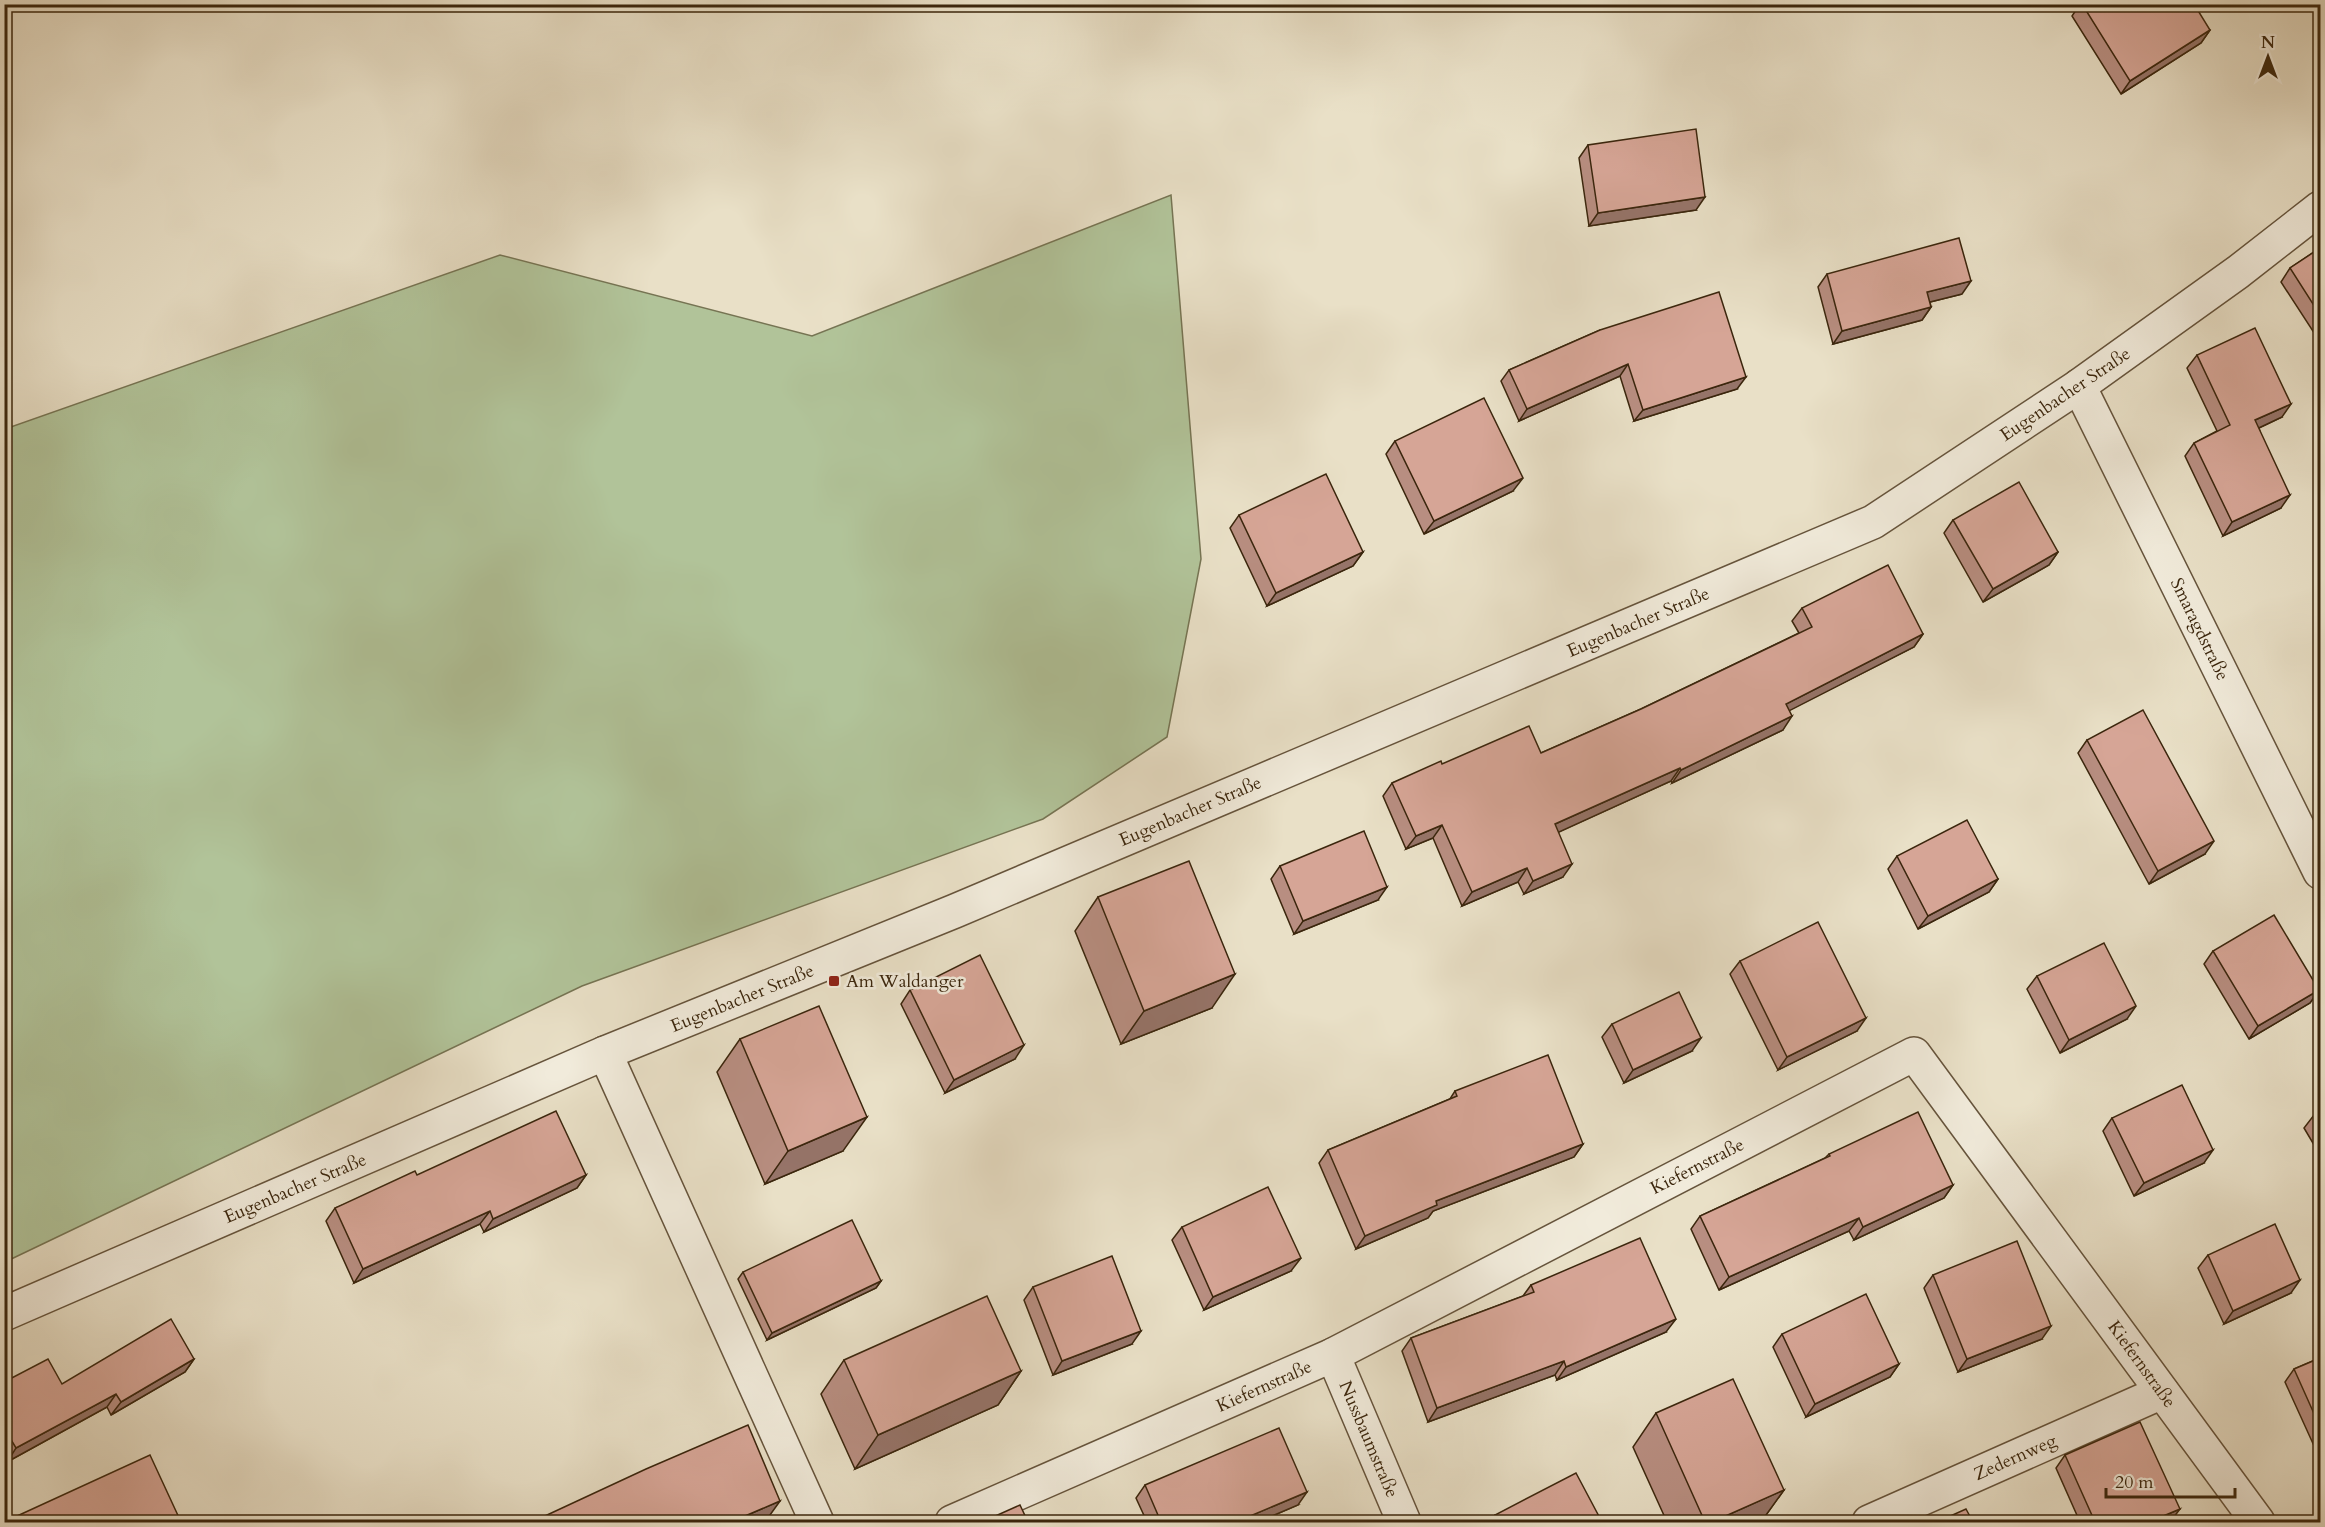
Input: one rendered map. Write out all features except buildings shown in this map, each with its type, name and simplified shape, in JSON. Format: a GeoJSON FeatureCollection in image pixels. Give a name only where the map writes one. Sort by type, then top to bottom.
{"type":"FeatureCollection","features":[{"type":"Feature","properties":{"kind":"street","name":"Eugenbacher Straße"},"geometry":{"type":"LineString","coordinates":[[4,1314],[605,1053],[977,902],[1873,522],[2079,386],[2238,272],[2320,208]]}},
{"type":"Feature","properties":{"kind":"street","name":"Smaragdstraße"},"geometry":{"type":"LineString","coordinates":[[2079,386],[2320,872]]}},
{"type":"Feature","properties":{"kind":"street"},"geometry":{"type":"LineString","coordinates":[[605,1053],[817,1522]]}},
{"type":"Feature","properties":{"kind":"street","name":"Kiefernstraße"},"geometry":{"type":"LineString","coordinates":[[952,1522],[1333,1355],[1914,1053],[2258,1522]]}},
{"type":"Feature","properties":{"kind":"street","name":"Nussbaumstraße"},"geometry":{"type":"LineString","coordinates":[[1333,1355],[1404,1522]]}},
{"type":"Feature","properties":{"kind":"street","name":"Zedernweg"},"geometry":{"type":"LineString","coordinates":[[1869,1522],[2162,1392]]}},
{"type":"Feature","properties":{"kind":"green space"},"geometry":{"type":"Polygon","coordinates":[[[1171,195],[1201,559],[1167,737],[1043,819],[582,986],[5,1262],[5,429],[500,255],[812,336],[1171,195]]]}},
{"type":"Feature","properties":{"kind":"place","name":"Am Waldanger"},"geometry":{"type":"Point","coordinates":[834,981]}}]}
